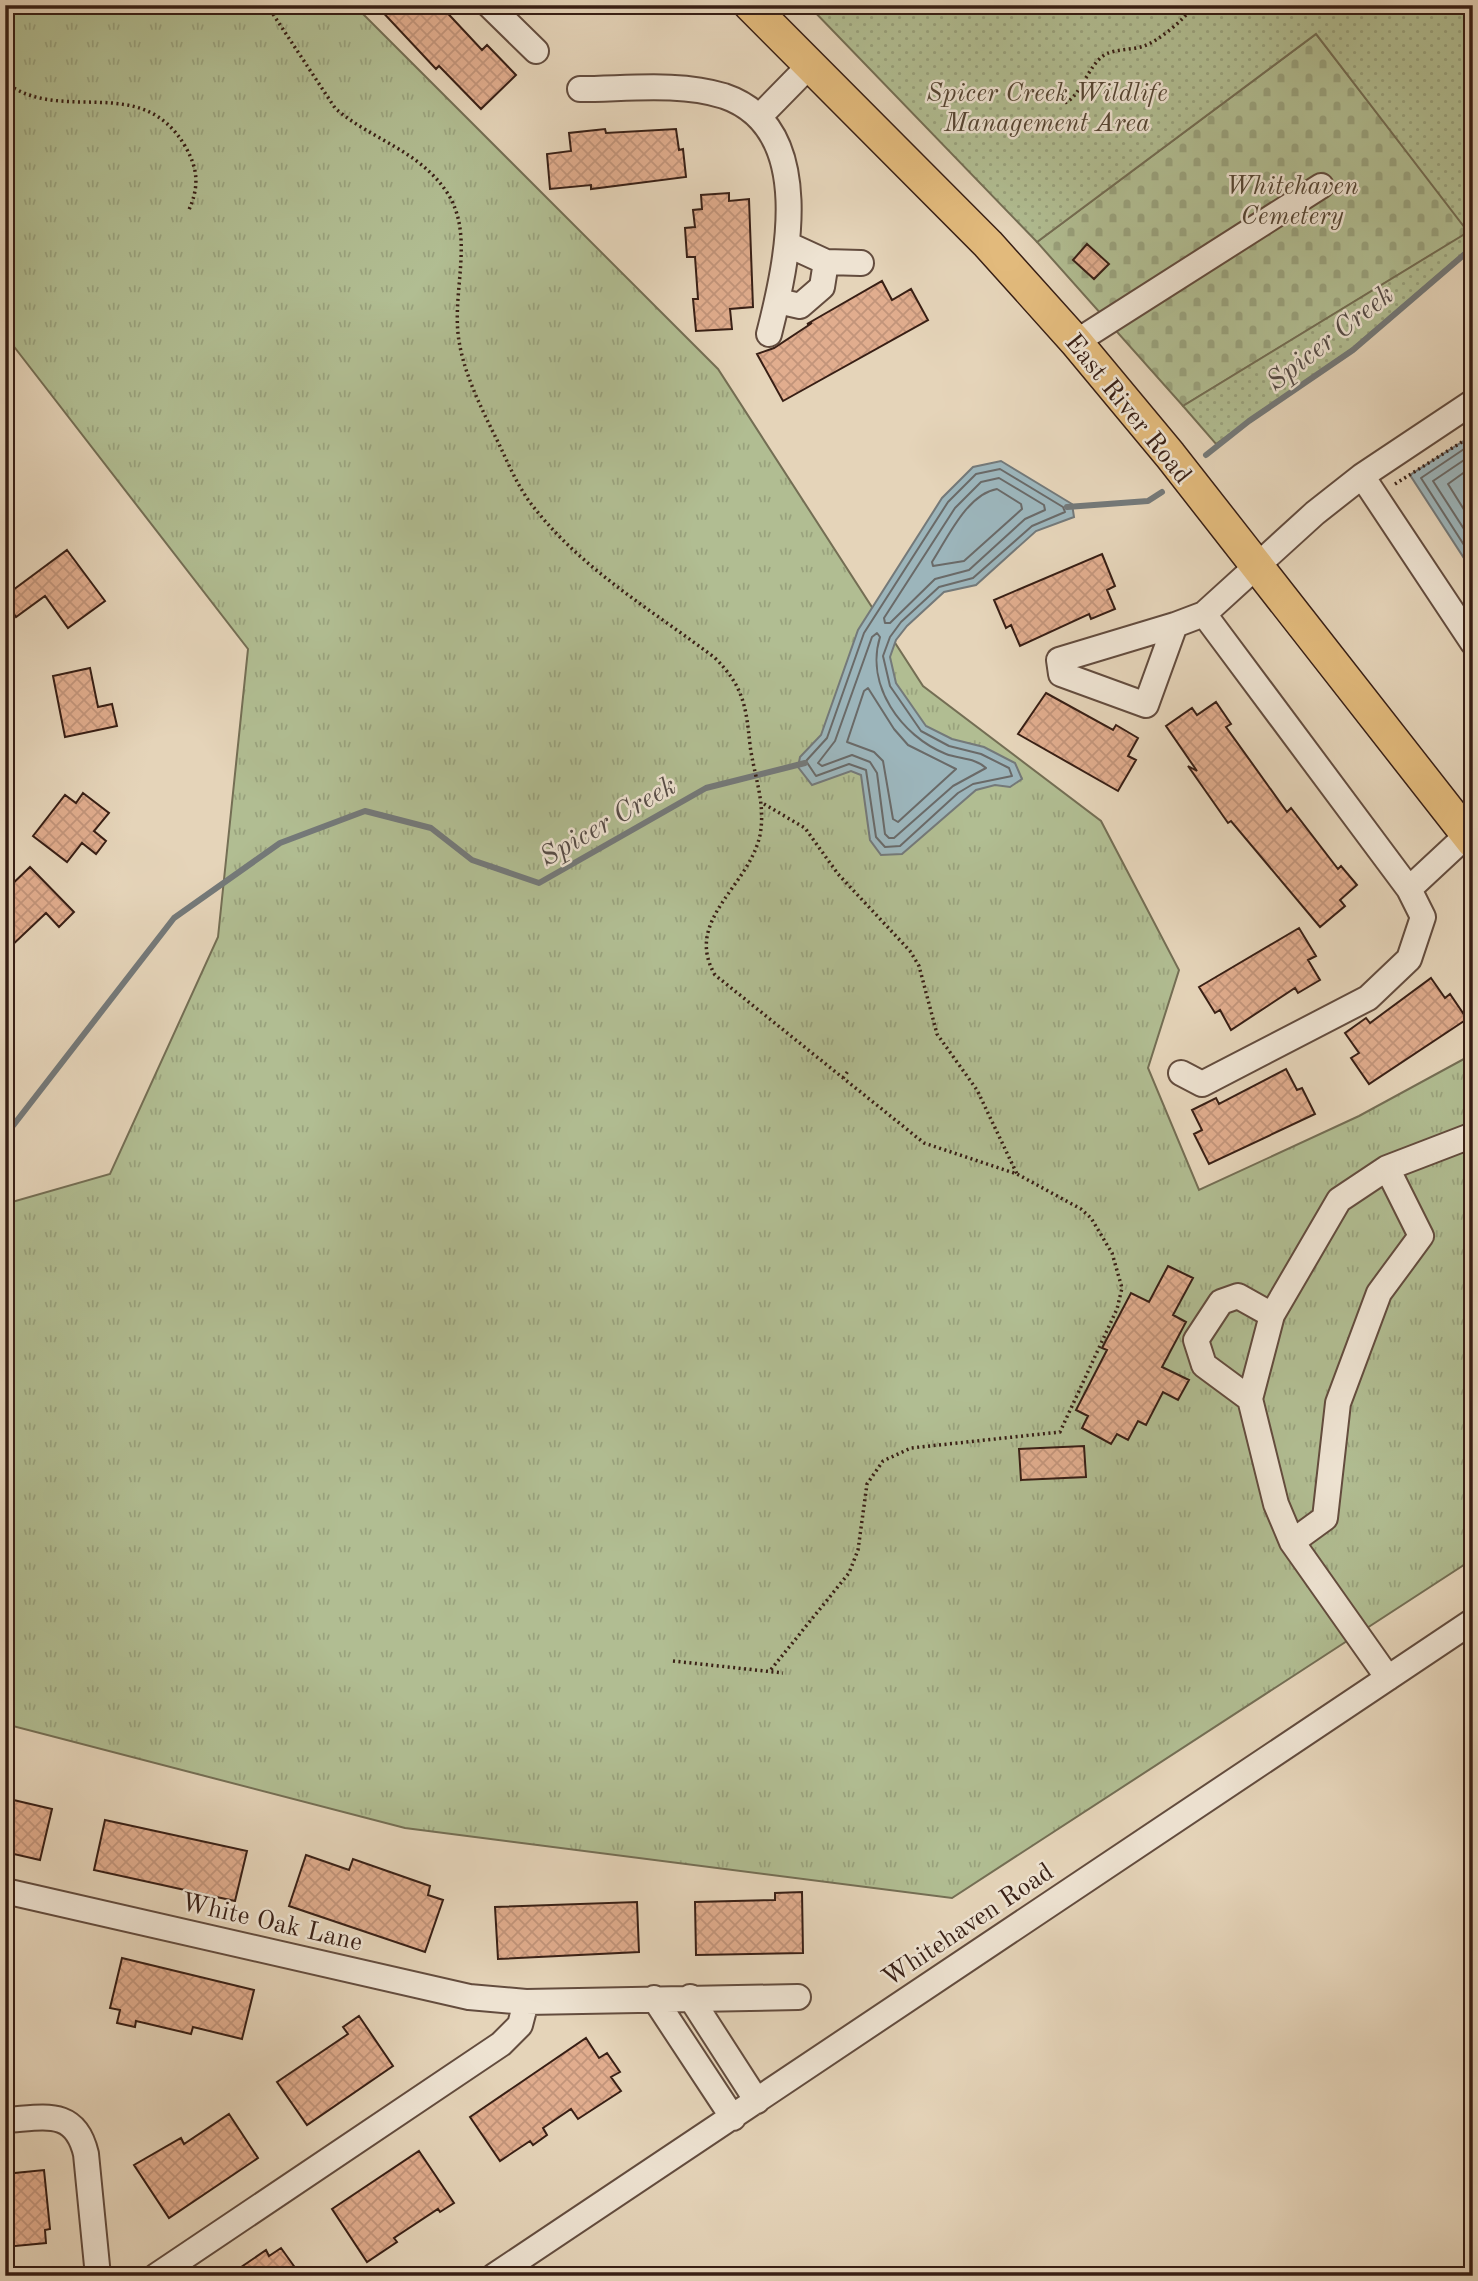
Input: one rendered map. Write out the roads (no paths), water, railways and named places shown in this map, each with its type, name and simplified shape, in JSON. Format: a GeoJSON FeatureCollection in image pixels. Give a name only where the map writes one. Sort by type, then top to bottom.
{"type":"FeatureCollection","features":[{"type":"Feature","properties":{"kind":"main road","name":"East River Road"},"geometry":{"type":"LineString","coordinates":[[750,5],[988,244],[1076,342],[1170,455],[1470,839]]}},
{"type":"Feature","properties":{"kind":"street"},"geometry":{"type":"LineString","coordinates":[[489,5],[536,51]]}},
{"type":"Feature","properties":{"kind":"street"},"geometry":{"type":"LineString","coordinates":[[759,117],[809,66]]}},
{"type":"Feature","properties":{"kind":"street"},"geometry":{"type":"LineString","coordinates":[[580,89],[682,89],[725,97],[759,117],[780,146],[786,181],[789,245],[769,334]]}},
{"type":"Feature","properties":{"kind":"street"},"geometry":{"type":"LineString","coordinates":[[1076,342],[1321,186]]}},
{"type":"Feature","properties":{"kind":"street"},"geometry":{"type":"LineString","coordinates":[[789,245],[826,262],[861,263]]}},
{"type":"Feature","properties":{"kind":"street"},"geometry":{"type":"LineString","coordinates":[[778,301],[800,306],[822,287],[826,262]]}},
{"type":"Feature","properties":{"kind":"street"},"geometry":{"type":"LineString","coordinates":[[1175,625],[1146,705],[1061,674],[1059,660],[1204,614],[1255,566],[1362,476],[1473,402]]}},
{"type":"Feature","properties":{"kind":"street"},"geometry":{"type":"LineString","coordinates":[[1362,476],[1473,643]]}},
{"type":"Feature","properties":{"kind":"street"},"geometry":{"type":"LineString","coordinates":[[1181,1073],[1202,1084],[1368,998],[1409,959],[1423,917],[1409,888],[1204,614]]}},
{"type":"Feature","properties":{"kind":"street"},"geometry":{"type":"LineString","coordinates":[[1409,888],[1470,839]]}},
{"type":"Feature","properties":{"kind":"street"},"geometry":{"type":"LineString","coordinates":[[1388,1678],[1292,1542],[1276,1504],[1250,1399],[1272,1315],[1339,1200],[1387,1168],[1473,1135]]}},
{"type":"Feature","properties":{"kind":"street"},"geometry":{"type":"LineString","coordinates":[[1292,1542],[1325,1518],[1338,1403],[1379,1293],[1421,1236],[1387,1168]]}},
{"type":"Feature","properties":{"kind":"street"},"geometry":{"type":"LineString","coordinates":[[1250,1399],[1204,1364],[1196,1340],[1221,1302],[1238,1296],[1272,1315]]}},
{"type":"Feature","properties":{"kind":"street","name":"Whitehaven Road"},"geometry":{"type":"LineString","coordinates":[[494,2276],[1473,1621]]}},
{"type":"Feature","properties":{"kind":"street","name":"White Oak Lane"},"geometry":{"type":"LineString","coordinates":[[5,1891],[469,1997],[526,2001],[798,1997]]}},
{"type":"Feature","properties":{"kind":"street"},"geometry":{"type":"LineString","coordinates":[[690,1997],[757,2101]]}},
{"type":"Feature","properties":{"kind":"street"},"geometry":{"type":"LineString","coordinates":[[654,1998],[733,2118]]}},
{"type":"Feature","properties":{"kind":"street"},"geometry":{"type":"LineString","coordinates":[[156,2276],[501,2044],[520,2025],[526,2001]]}},
{"type":"Feature","properties":{"kind":"street"},"geometry":{"type":"LineString","coordinates":[[5,2120],[60,2118],[71,2124],[81,2137],[86,2154],[98,2276]]}},
{"type":"Feature","properties":{"kind":"water"},"geometry":{"type":"Polygon","coordinates":[[[1473,435],[1473,572],[1410,475],[1473,435]]]}},
{"type":"Feature","properties":{"kind":"water"},"geometry":{"type":"Polygon","coordinates":[[[1001,461],[1072,504],[1074,517],[1036,531],[976,585],[944,592],[907,626],[896,640],[890,657],[896,683],[926,726],[952,739],[984,747],[1015,763],[1022,779],[1010,787],[995,785],[976,790],[902,854],[881,855],[870,840],[861,775],[851,771],[812,785],[798,767],[800,757],[821,735],[858,630],[942,498],[973,467],[1001,461]]]}},
{"type":"Feature","properties":{"kind":"waterway","name":"Spicer Creek"},"geometry":{"type":"LineString","coordinates":[[1206,455],[1249,421],[1353,350],[1473,247]]}},
{"type":"Feature","properties":{"kind":"waterway","name":"Spicer Creek"},"geometry":{"type":"LineString","coordinates":[[1067,507],[1148,501],[1162,492]]}},
{"type":"Feature","properties":{"kind":"waterway","name":"Spicer Creek"},"geometry":{"type":"LineString","coordinates":[[5,1136],[174,918],[280,843],[365,811],[431,828],[472,860],[539,883],[706,788],[805,763]]}},
{"type":"Feature","properties":{"kind":"park label","name":"Spicer Creek Wildlife Management Area"},"geometry":{"type":"Point","coordinates":[1047,107]}},
{"type":"Feature","properties":{"kind":"park label","name":"Whitehaven Cemetery"},"geometry":{"type":"Point","coordinates":[1292,200]}}]}
